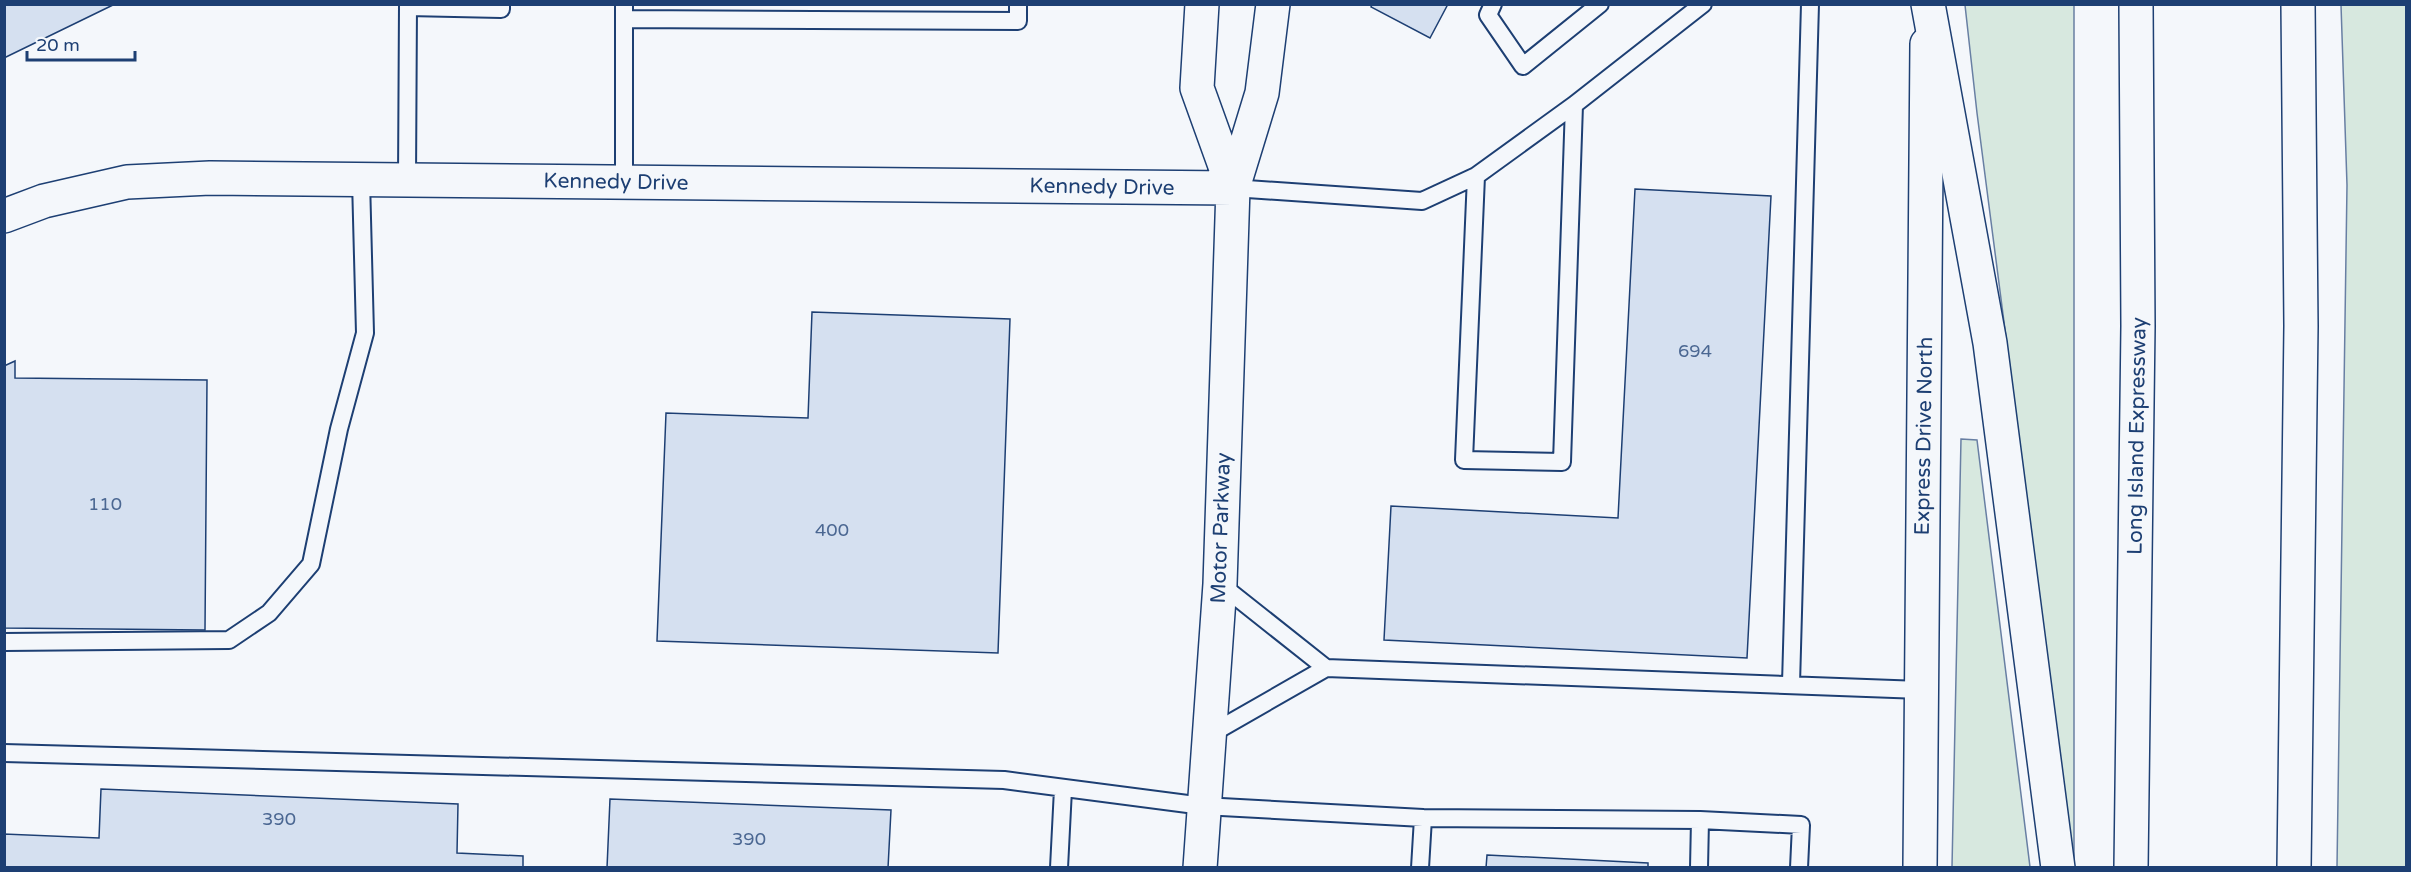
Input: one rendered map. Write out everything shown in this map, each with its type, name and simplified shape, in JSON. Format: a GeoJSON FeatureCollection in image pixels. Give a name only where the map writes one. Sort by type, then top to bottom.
{"type":"FeatureCollection","features":[{"type":"Feature","properties":{"kind":"main road","name":"Motor Parkway"},"geometry":{"type":"LineString","coordinates":[[1202,4],[1197,88],[1233,188]]}},
{"type":"Feature","properties":{"kind":"main road","name":"Motor Parkway"},"geometry":{"type":"LineString","coordinates":[[1200,867],[1220,584],[1233,188],[1262,93],[1273,4]]}},
{"type":"Feature","properties":{"kind":"main road","name":"Express Drive North"},"geometry":{"type":"LineString","coordinates":[[1920,867],[1928,4]]}},
{"type":"Feature","properties":{"kind":"main road"},"geometry":{"type":"LineString","coordinates":[[1928,4],[1990,343],[2058,867]]}},
{"type":"Feature","properties":{"kind":"main road","name":"Long Island Expressway"},"geometry":{"type":"LineString","coordinates":[[2131,867],[2138,326],[2136,4]]}},
{"type":"Feature","properties":{"kind":"main road"},"geometry":{"type":"LineString","coordinates":[[2294,867],[2301,326],[2298,4]]}},
{"type":"Feature","properties":{"kind":"main road","name":"Kennedy Drive"},"geometry":{"type":"LineString","coordinates":[[4,216],[44,201],[127,182],[210,178],[1233,188]]}},
{"type":"Feature","properties":{"kind":"lane"},"geometry":{"type":"LineString","coordinates":[[407,180],[408,6],[501,9],[501,4]]}},
{"type":"Feature","properties":{"kind":"lane"},"geometry":{"type":"LineString","coordinates":[[624,182],[624,12],[1018,21],[1018,4]]}},
{"type":"Feature","properties":{"kind":"lane"},"geometry":{"type":"LineString","coordinates":[[1493,4],[1488,15],[1523,66],[1600,4]]}},
{"type":"Feature","properties":{"kind":"lane"},"geometry":{"type":"LineString","coordinates":[[1233,188],[1422,201],[1476,176],[1574,105],[1703,4]]}},
{"type":"Feature","properties":{"kind":"lane"},"geometry":{"type":"LineString","coordinates":[[1791,684],[1810,4]]}},
{"type":"Feature","properties":{"kind":"lane"},"geometry":{"type":"LineString","coordinates":[[1476,176],[1464,460],[1562,462],[1574,105]]}},
{"type":"Feature","properties":{"kind":"lane"},"geometry":{"type":"LineString","coordinates":[[4,642],[229,640],[269,613],[311,564],[339,429],[365,333],[361,180]]}},
{"type":"Feature","properties":{"kind":"lane"},"geometry":{"type":"LineString","coordinates":[[1220,584],[1326,668]]}},
{"type":"Feature","properties":{"kind":"lane"},"geometry":{"type":"LineString","coordinates":[[1209,735],[1326,668],[1921,690]]}},
{"type":"Feature","properties":{"kind":"lane"},"geometry":{"type":"LineString","coordinates":[[4,753],[1004,780],[1203,806],[1423,818],[1700,820],[1801,825],[1799,867]]}},
{"type":"Feature","properties":{"kind":"lane"},"geometry":{"type":"LineString","coordinates":[[1059,867],[1063,789]]}},
{"type":"Feature","properties":{"kind":"lane"},"geometry":{"type":"LineString","coordinates":[[1420,867],[1423,818]]}},
{"type":"Feature","properties":{"kind":"lane"},"geometry":{"type":"LineString","coordinates":[[1699,867],[1700,820]]}},
{"type":"Feature","properties":{"kind":"shaded area"},"geometry":{"type":"Polygon","coordinates":[[[1965,5],[2074,5],[2074,864],[1977,113],[1965,5]]]}},
{"type":"Feature","properties":{"kind":"shaded area"},"geometry":{"type":"Polygon","coordinates":[[[2341,5],[2406,5],[2406,867],[2337,867],[2347,185],[2341,5]]]}},
{"type":"Feature","properties":{"kind":"shaded area"},"geometry":{"type":"Polygon","coordinates":[[[1961,439],[1977,440],[2030,867],[1952,867],[1961,439]]]}},
{"type":"Feature","properties":{"kind":"building"},"geometry":{"type":"Polygon","coordinates":[[[4,4],[115,4],[4,58],[4,4]]]}},
{"type":"Feature","properties":{"kind":"building"},"geometry":{"type":"Polygon","coordinates":[[[1372,4],[1448,4],[1430,38],[1371,7],[1372,4]]]}},
{"type":"Feature","properties":{"kind":"building"},"geometry":{"type":"Polygon","coordinates":[[[1635,189],[1771,196],[1747,658],[1384,640],[1391,506],[1618,518],[1635,189]]]}},
{"type":"Feature","properties":{"kind":"building"},"geometry":{"type":"Polygon","coordinates":[[[812,312],[1010,319],[998,653],[657,641],[666,413],[808,418],[812,312]]]}},
{"type":"Feature","properties":{"kind":"building"},"geometry":{"type":"Polygon","coordinates":[[[15,361],[15,378],[207,380],[205,630],[4,628],[4,366],[15,361]]]}},
{"type":"Feature","properties":{"kind":"building"},"geometry":{"type":"Polygon","coordinates":[[[101,789],[458,804],[457,853],[523,856],[523,868],[4,868],[4,834],[99,838],[101,789]]]}},
{"type":"Feature","properties":{"kind":"building"},"geometry":{"type":"Polygon","coordinates":[[[610,799],[891,810],[888,868],[607,868],[610,799]]]}},
{"type":"Feature","properties":{"kind":"building"},"geometry":{"type":"Polygon","coordinates":[[[1487,855],[1648,863],[1648,868],[1486,868],[1487,855]]]}}]}
